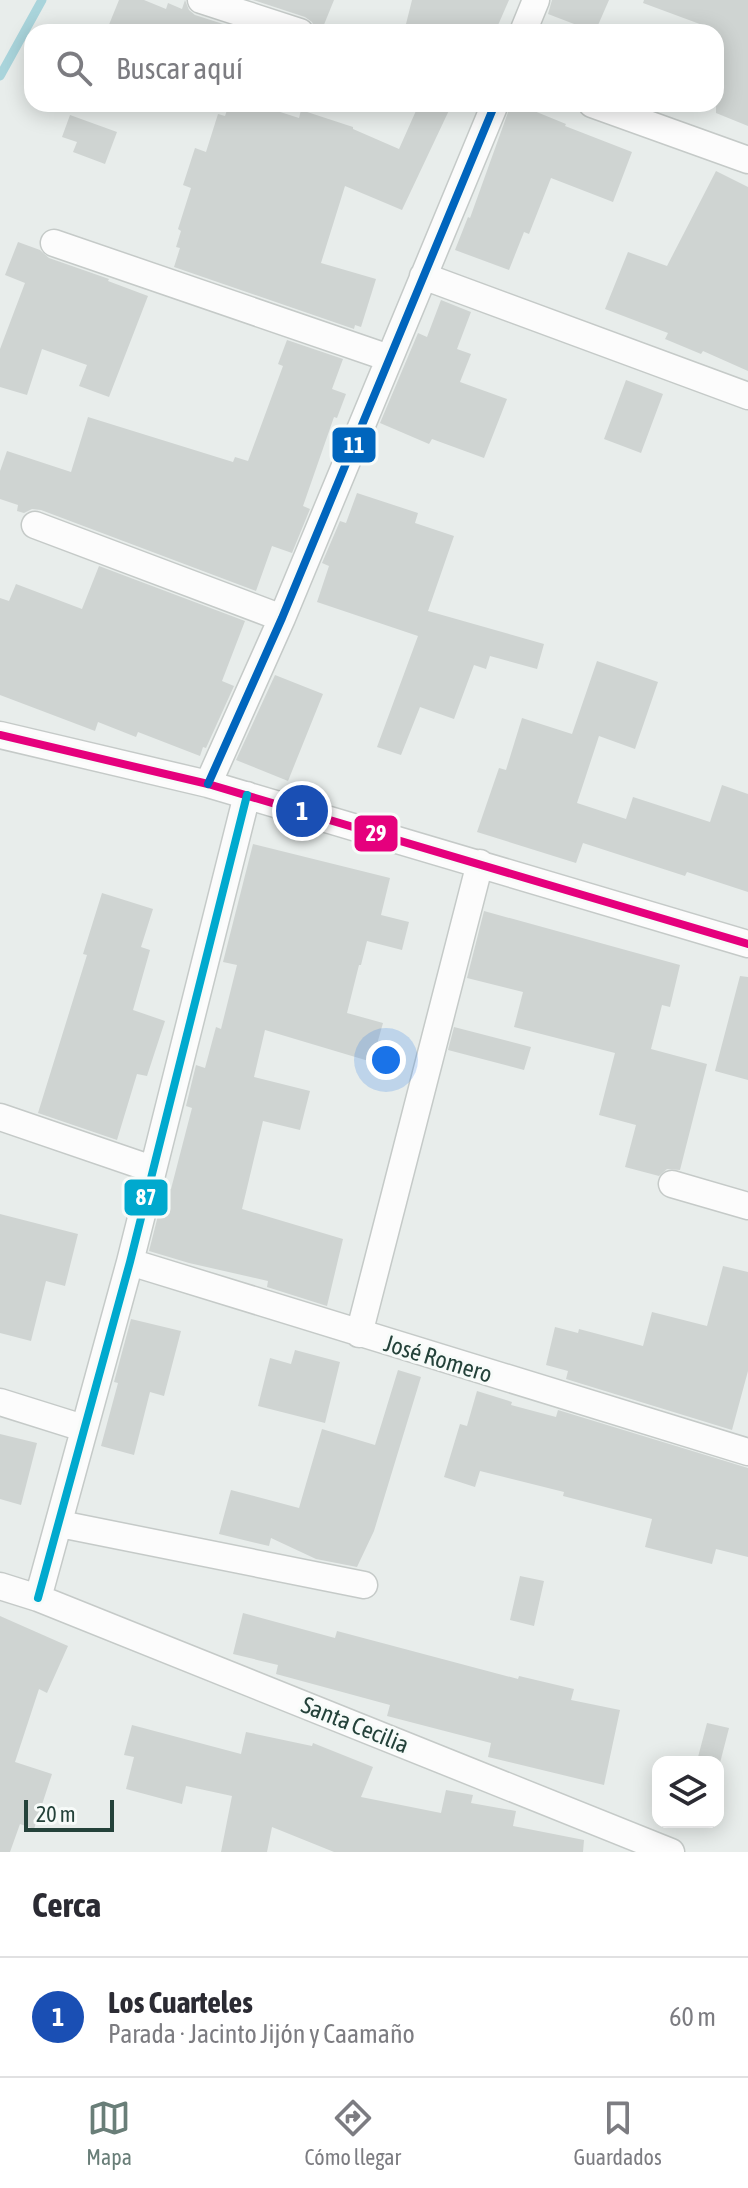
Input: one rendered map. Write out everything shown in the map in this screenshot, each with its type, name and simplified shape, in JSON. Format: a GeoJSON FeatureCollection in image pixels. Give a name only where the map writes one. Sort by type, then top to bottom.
{"type":"FeatureCollection","features":[{"type":"Feature","properties":{"kind":"street"},"geometry":{"type":"LineString","coordinates":[[201,0],[275,24]]}},
{"type":"Feature","properties":{"kind":"street"},"geometry":{"type":"LineString","coordinates":[[526,24],[536,0]]}},
{"type":"Feature","properties":{"kind":"street"},"geometry":{"type":"LineString","coordinates":[[208,784],[282,618],[492,112]]}},
{"type":"Feature","properties":{"kind":"street"},"geometry":{"type":"LineString","coordinates":[[614,112],[748,160]]}},
{"type":"Feature","properties":{"kind":"street"},"geometry":{"type":"LineString","coordinates":[[54,243],[389,358]]}},
{"type":"Feature","properties":{"kind":"street"},"geometry":{"type":"LineString","coordinates":[[423,276],[748,396]]}},
{"type":"Feature","properties":{"kind":"street"},"geometry":{"type":"LineString","coordinates":[[35,525],[282,618]]}},
{"type":"Feature","properties":{"kind":"street"},"geometry":{"type":"LineString","coordinates":[[0,735],[208,784],[748,944]]}},
{"type":"Feature","properties":{"kind":"street"},"geometry":{"type":"LineString","coordinates":[[38,1598],[130,1262],[247,795]]}},
{"type":"Feature","properties":{"kind":"street"},"geometry":{"type":"LineString","coordinates":[[359,1334],[480,863]]}},
{"type":"Feature","properties":{"kind":"street"},"geometry":{"type":"LineString","coordinates":[[0,1117],[152,1169]]}},
{"type":"Feature","properties":{"kind":"street"},"geometry":{"type":"LineString","coordinates":[[672,1184],[748,1206]]}},
{"type":"Feature","properties":{"kind":"street","name":"José Romero"},"geometry":{"type":"LineString","coordinates":[[130,1262],[748,1452]]}},
{"type":"Feature","properties":{"kind":"street"},"geometry":{"type":"LineString","coordinates":[[0,1402],[83,1428]]}},
{"type":"Feature","properties":{"kind":"street"},"geometry":{"type":"LineString","coordinates":[[60,1524],[364,1585]]}},
{"type":"Feature","properties":{"kind":"street","name":"Santa Cecilia"},"geometry":{"type":"LineString","coordinates":[[0,1586],[38,1598],[671,1852]]}},
{"type":"Feature","properties":{"kind":"building"},"geometry":{"type":"Polygon","coordinates":[[[119,0],[144,0],[166,9],[168,3],[182,9],[185,0],[195,15],[223,24],[109,24],[119,0]]]}},
{"type":"Feature","properties":{"kind":"building"},"geometry":{"type":"Polygon","coordinates":[[[253,0],[334,0],[324,24],[313,24],[305,17],[253,0]]]}},
{"type":"Feature","properties":{"kind":"building"},"geometry":{"type":"Polygon","coordinates":[[[412,0],[509,0],[498,24],[406,24],[412,0]]]}},
{"type":"Feature","properties":{"kind":"building"},"geometry":{"type":"Polygon","coordinates":[[[552,0],[609,0],[598,24],[574,24],[548,14],[552,0]]]}},
{"type":"Feature","properties":{"kind":"building"},"geometry":{"type":"Polygon","coordinates":[[[644,0],[748,0],[748,126],[716,113],[724,112],[724,24],[700,24],[643,3],[644,0]]]}},
{"type":"Feature","properties":{"kind":"building"},"geometry":{"type":"Polygon","coordinates":[[[226,112],[280,112],[299,118],[300,112],[307,112],[353,127],[399,149],[415,112],[448,112],[402,210],[345,186],[321,263],[376,279],[361,327],[355,325],[354,329],[174,267],[180,248],[176,247],[181,231],[178,229],[191,188],[183,185],[195,148],[206,152],[218,114],[225,116],[226,112]]]}},
{"type":"Feature","properties":{"kind":"building"},"geometry":{"type":"Polygon","coordinates":[[[508,112],[537,112],[632,152],[613,202],[551,178],[529,234],[524,232],[509,270],[455,250],[470,218],[508,112]]]}},
{"type":"Feature","properties":{"kind":"building"},"geometry":{"type":"Polygon","coordinates":[[[70,115],[117,132],[105,164],[73,152],[77,142],[62,137],[70,115]]]}},
{"type":"Feature","properties":{"kind":"building"},"geometry":{"type":"Polygon","coordinates":[[[716,171],[748,187],[748,371],[703,351],[701,354],[665,339],[668,333],[605,309],[628,252],[667,266],[716,171]]]}},
{"type":"Feature","properties":{"kind":"building"},"geometry":{"type":"Polygon","coordinates":[[[18,242],[40,250],[49,258],[148,296],[109,397],[79,386],[87,365],[42,349],[27,395],[0,387],[0,349],[25,283],[5,275],[18,242]]]}},
{"type":"Feature","properties":{"kind":"building"},"geometry":{"type":"Polygon","coordinates":[[[441,300],[471,312],[457,349],[471,354],[460,382],[507,399],[484,458],[432,439],[429,444],[380,423],[418,333],[427,337],[441,300]]]}},
{"type":"Feature","properties":{"kind":"building"},"geometry":{"type":"Polygon","coordinates":[[[287,340],[343,359],[332,389],[346,394],[337,418],[334,417],[303,506],[310,509],[292,553],[272,546],[256,591],[41,510],[17,511],[18,505],[0,499],[0,471],[7,451],[71,472],[88,417],[233,462],[235,457],[248,461],[283,366],[278,364],[287,340]]]}},
{"type":"Feature","properties":{"kind":"building"},"geometry":{"type":"Polygon","coordinates":[[[626,380],[663,394],[641,453],[604,439],[626,380]]]}},
{"type":"Feature","properties":{"kind":"building"},"geometry":{"type":"Polygon","coordinates":[[[357,493],[418,513],[415,523],[454,536],[428,611],[544,644],[537,669],[490,656],[486,669],[474,665],[454,719],[420,707],[401,755],[377,747],[418,636],[317,602],[329,566],[322,563],[340,521],[346,523],[357,493]]]}},
{"type":"Feature","properties":{"kind":"building"},"geometry":{"type":"Polygon","coordinates":[[[99,566],[245,621],[222,681],[234,686],[200,756],[138,732],[136,737],[98,722],[95,731],[0,695],[0,598],[9,601],[16,584],[82,609],[99,566]]]}},
{"type":"Feature","properties":{"kind":"building"},"geometry":{"type":"Polygon","coordinates":[[[597,661],[658,682],[635,749],[599,736],[577,803],[626,819],[633,797],[710,822],[722,785],[748,794],[748,892],[687,872],[685,876],[583,843],[576,863],[477,832],[499,768],[506,770],[522,718],[572,734],[597,661]]]}},
{"type":"Feature","properties":{"kind":"building"},"geometry":{"type":"Polygon","coordinates":[[[275,675],[323,694],[288,781],[236,760],[275,675]]]}},
{"type":"Feature","properties":{"kind":"building"},"geometry":{"type":"Polygon","coordinates":[[[253,844],[390,878],[381,915],[409,922],[402,950],[367,941],[359,965],[347,1013],[383,1023],[372,1062],[265,1030],[254,1077],[310,1091],[300,1130],[263,1121],[242,1209],[343,1239],[327,1306],[267,1287],[268,1281],[149,1251],[165,1188],[171,1189],[192,1108],[186,1106],[196,1065],[205,1068],[216,1027],[221,1029],[237,965],[223,962],[253,844]]]}},
{"type":"Feature","properties":{"kind":"building"},"geometry":{"type":"Polygon","coordinates":[[[102,893],[153,909],[141,947],[150,950],[133,1010],[165,1021],[147,1076],[137,1074],[117,1140],[38,1113],[87,955],[83,954],[102,893]]]}},
{"type":"Feature","properties":{"kind":"building"},"geometry":{"type":"Polygon","coordinates":[[[484,911],[680,965],[670,1007],[662,1005],[651,1049],[707,1064],[680,1170],[667,1169],[659,1176],[625,1167],[636,1125],[599,1115],[615,1053],[514,1027],[523,992],[467,978],[484,911]]]}},
{"type":"Feature","properties":{"kind":"building"},"geometry":{"type":"Polygon","coordinates":[[[740,976],[748,977],[748,1080],[715,1071],[740,976]]]}},
{"type":"Feature","properties":{"kind":"building"},"geometry":{"type":"Polygon","coordinates":[[[454,1027],[531,1047],[524,1070],[448,1050],[454,1027]]]}},
{"type":"Feature","properties":{"kind":"building"},"geometry":{"type":"Polygon","coordinates":[[[0,1214],[78,1234],[65,1286],[46,1281],[31,1341],[0,1333],[0,1214]]]}},
{"type":"Feature","properties":{"kind":"building"},"geometry":{"type":"Polygon","coordinates":[[[723,1266],[748,1272],[748,1371],[732,1430],[566,1379],[568,1371],[546,1365],[555,1327],[578,1333],[579,1329],[643,1346],[652,1312],[707,1326],[723,1266]]]}},
{"type":"Feature","properties":{"kind":"building"},"geometry":{"type":"Polygon","coordinates":[[[131,1319],[181,1331],[164,1396],[150,1392],[134,1455],[101,1446],[131,1319]]]}},
{"type":"Feature","properties":{"kind":"building"},"geometry":{"type":"Polygon","coordinates":[[[295,1350],[340,1362],[325,1423],[258,1406],[270,1358],[291,1364],[295,1350]]]}},
{"type":"Feature","properties":{"kind":"building"},"geometry":{"type":"Polygon","coordinates":[[[398,1370],[421,1377],[374,1531],[357,1567],[316,1559],[271,1538],[269,1546],[219,1534],[231,1490],[299,1508],[322,1429],[375,1445],[398,1370]]]}},
{"type":"Feature","properties":{"kind":"building"},"geometry":{"type":"Polygon","coordinates":[[[477,1391],[512,1402],[511,1405],[556,1417],[558,1410],[748,1468],[748,1557],[716,1549],[712,1564],[645,1547],[652,1519],[480,1471],[475,1487],[444,1477],[460,1424],[467,1426],[477,1391]]]}},
{"type":"Feature","properties":{"kind":"building"},"geometry":{"type":"Polygon","coordinates":[[[0,1434],[37,1443],[21,1505],[0,1499],[0,1434]]]}},
{"type":"Feature","properties":{"kind":"building"},"geometry":{"type":"Polygon","coordinates":[[[520,1576],[544,1581],[534,1626],[510,1620],[520,1576]]]}},
{"type":"Feature","properties":{"kind":"building"},"geometry":{"type":"Polygon","coordinates":[[[243,1613],[335,1638],[337,1631],[518,1679],[519,1676],[574,1689],[571,1700],[620,1710],[604,1785],[488,1757],[491,1743],[387,1716],[390,1705],[276,1674],[278,1665],[233,1654],[243,1613]]]}},
{"type":"Feature","properties":{"kind":"building"},"geometry":{"type":"Polygon","coordinates":[[[0,1616],[68,1646],[47,1693],[39,1689],[15,1762],[52,1774],[34,1829],[20,1824],[10,1852],[0,1852],[0,1616]]]}},
{"type":"Feature","properties":{"kind":"building"},"geometry":{"type":"Polygon","coordinates":[[[707,1723],[729,1728],[722,1756],[698,1756],[707,1723]]]}},
{"type":"Feature","properties":{"kind":"building"},"geometry":{"type":"Polygon","coordinates":[[[132,1725],[241,1754],[246,1732],[312,1746],[313,1743],[373,1767],[361,1797],[441,1813],[446,1790],[473,1795],[471,1803],[516,1811],[513,1826],[584,1840],[583,1852],[334,1852],[272,1827],[267,1852],[221,1852],[232,1796],[186,1786],[182,1804],[126,1789],[134,1757],[124,1755],[132,1725]]]}},
{"type":"Feature","properties":{"kind":"waterway"},"geometry":{"type":"LineString","coordinates":[[29,24],[42,0]]}},
{"type":"Feature","properties":{"kind":"waterway"},"geometry":{"type":"LineString","coordinates":[[0,76],[24,33]]}},
{"type":"Feature","properties":{"kind":"transit line","name":"11"},"geometry":{"type":"LineString","coordinates":[[208,784],[282,618],[492,112]]}},
{"type":"Feature","properties":{"kind":"transit line","name":"29"},"geometry":{"type":"LineString","coordinates":[[0,735],[208,784],[748,944]]}},
{"type":"Feature","properties":{"kind":"transit line","name":"87"},"geometry":{"type":"LineString","coordinates":[[38,1598],[130,1262],[247,795]]}},
{"type":"Feature","properties":{"kind":"place","name":"Los Cuarteles"},"geometry":{"type":"Point","coordinates":[302,811]}}]}
